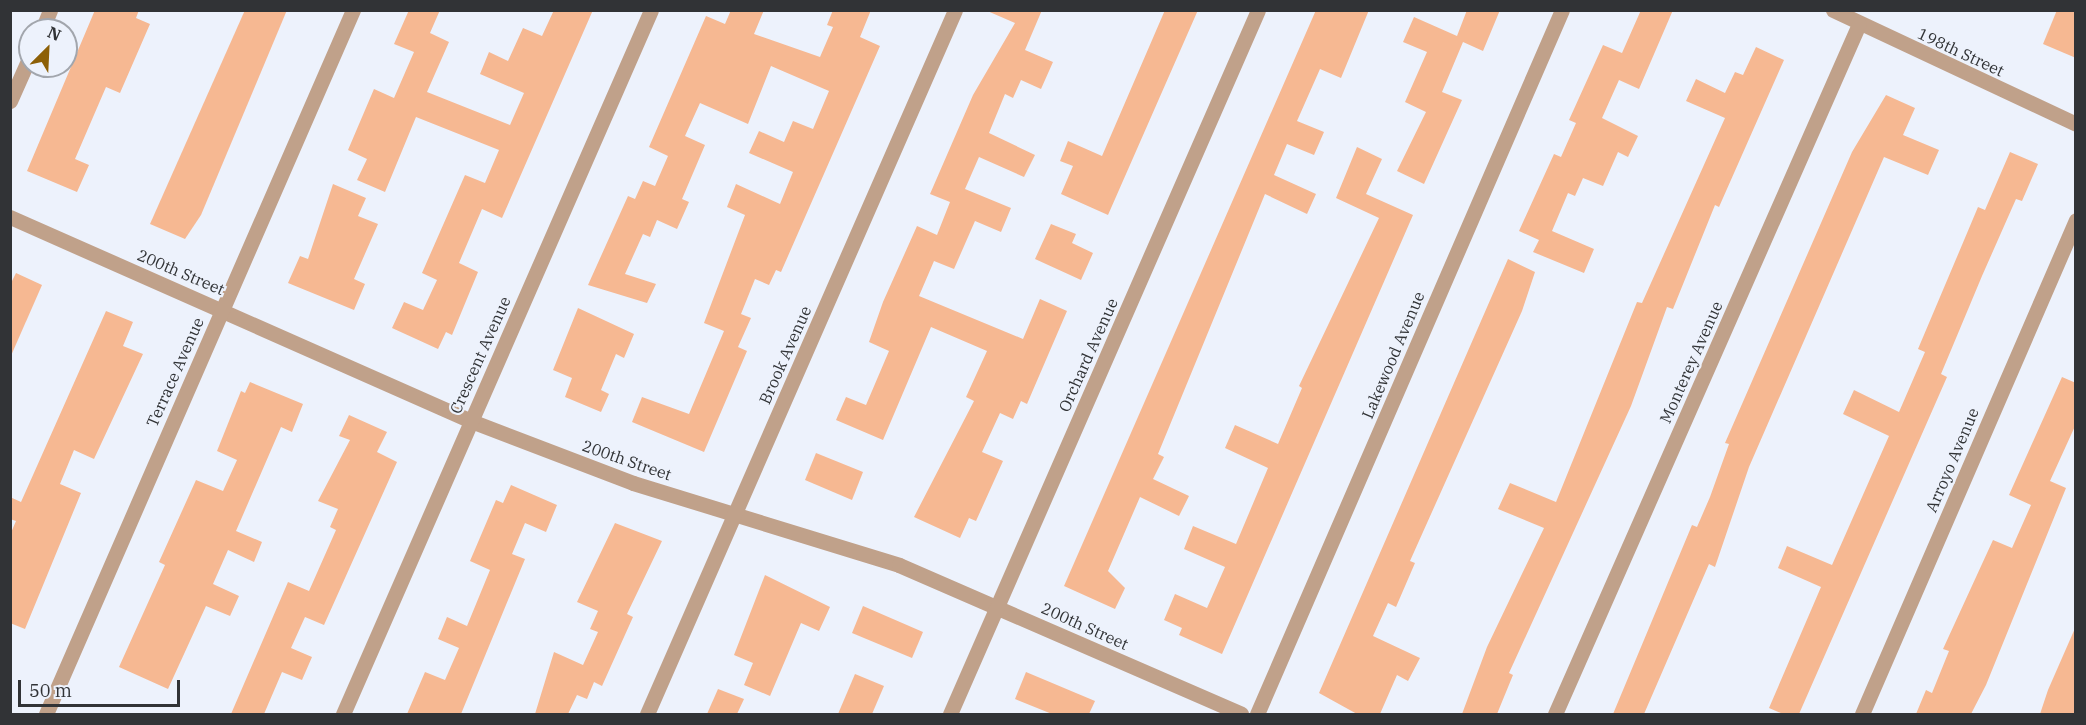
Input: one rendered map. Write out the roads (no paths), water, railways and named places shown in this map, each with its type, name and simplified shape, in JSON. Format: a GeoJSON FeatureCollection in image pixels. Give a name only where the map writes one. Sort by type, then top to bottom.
{"type":"FeatureCollection","features":[{"type":"Feature","properties":{"kind":"street","name":"Terrace Avenue"},"geometry":{"type":"LineString","coordinates":[[46,714],[352,10]]}},
{"type":"Feature","properties":{"kind":"street","name":"Crescent Avenue"},"geometry":{"type":"LineString","coordinates":[[344,714],[651,10]]}},
{"type":"Feature","properties":{"kind":"street","name":"Brook Avenue"},"geometry":{"type":"LineString","coordinates":[[647,714],[955,10]]}},
{"type":"Feature","properties":{"kind":"street","name":"Orchard Avenue"},"geometry":{"type":"LineString","coordinates":[[950,714],[1258,10]]}},
{"type":"Feature","properties":{"kind":"street","name":"Lakewood Avenue"},"geometry":{"type":"LineString","coordinates":[[1257,714],[1562,10]]}},
{"type":"Feature","properties":{"kind":"street","name":"198th Street"},"geometry":{"type":"LineString","coordinates":[[1833,10],[2076,124]]}},
{"type":"Feature","properties":{"kind":"street","name":"Monterey Avenue"},"geometry":{"type":"LineString","coordinates":[[1555,714],[1859,24]]}},
{"type":"Feature","properties":{"kind":"street"},"geometry":{"type":"LineString","coordinates":[[10,101],[20,78]]}},
{"type":"Feature","properties":{"kind":"street","name":"200th Street"},"geometry":{"type":"LineString","coordinates":[[10,217],[471,421],[633,483],[848,547],[997,608],[1241,714]]}},
{"type":"Feature","properties":{"kind":"street","name":"Arroyo Avenue"},"geometry":{"type":"LineString","coordinates":[[1862,714],[2076,220]]}}]}
